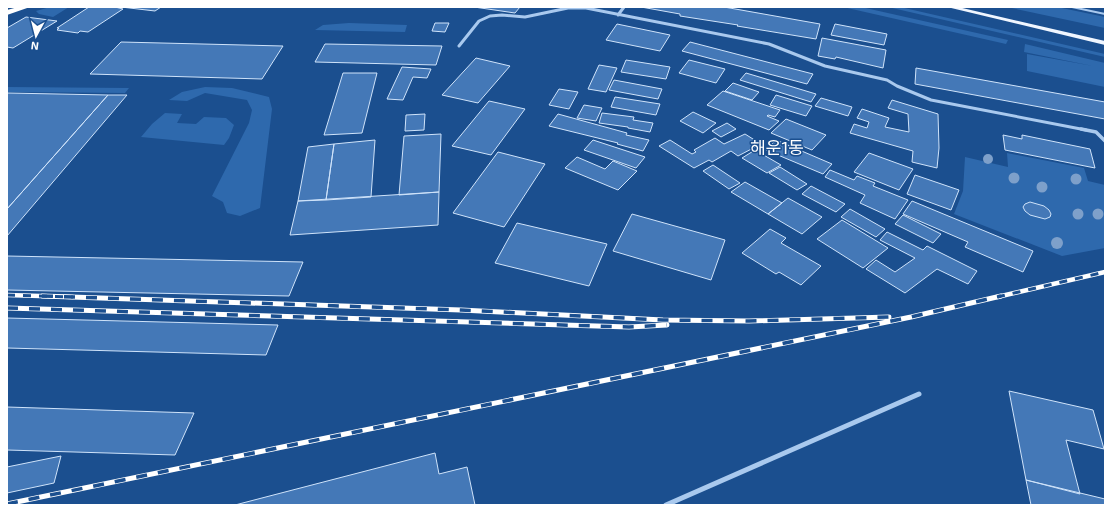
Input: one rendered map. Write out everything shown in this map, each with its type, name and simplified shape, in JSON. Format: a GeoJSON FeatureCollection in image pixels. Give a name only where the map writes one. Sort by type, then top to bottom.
{"type":"FeatureCollection","features":[{"type":"Feature","properties":{"kind":"highway"},"geometry":{"type":"LineString","coordinates":[[7,13],[26,7]]}},
{"type":"Feature","properties":{"kind":"main road"},"geometry":{"type":"LineString","coordinates":[[950,7],[1105,43]]}},
{"type":"Feature","properties":{"kind":"street"},"geometry":{"type":"LineString","coordinates":[[618,15],[624,7]]}},
{"type":"Feature","properties":{"kind":"street"},"geometry":{"type":"LineString","coordinates":[[459,46],[479,21],[490,16],[525,17],[568,8],[586,8],[769,44],[825,66],[887,80],[897,86],[931,100],[1080,128],[1096,132],[1105,141]]}},
{"type":"Feature","properties":{"kind":"street"},"geometry":{"type":"LineString","coordinates":[[666,505],[919,394]]}},
{"type":"Feature","properties":{"kind":"lane"},"geometry":{"type":"LineString","coordinates":[[1072,7],[1105,14]]}},
{"type":"Feature","properties":{"kind":"shaded area"},"geometry":{"type":"Polygon","coordinates":[[[50,7],[69,7],[53,17],[39,14],[36,11],[50,7]]]}},
{"type":"Feature","properties":{"kind":"shaded area"},"geometry":{"type":"Polygon","coordinates":[[[843,7],[861,7],[1008,40],[1006,44],[843,7]]]}},
{"type":"Feature","properties":{"kind":"shaded area"},"geometry":{"type":"Polygon","coordinates":[[[888,7],[900,7],[1105,54],[1105,57],[888,7]]]}},
{"type":"Feature","properties":{"kind":"shaded area"},"geometry":{"type":"Polygon","coordinates":[[[1007,7],[1057,7],[1105,17],[1105,28],[1007,7]]]}},
{"type":"Feature","properties":{"kind":"shaded area"},"geometry":{"type":"Polygon","coordinates":[[[349,23],[407,25],[405,32],[315,30],[323,25],[349,23]]]}},
{"type":"Feature","properties":{"kind":"shaded area"},"geometry":{"type":"Polygon","coordinates":[[[1025,44],[1105,63],[1105,87],[1027,71],[1027,54],[1093,66],[1024,52],[1025,44]]]}},
{"type":"Feature","properties":{"kind":"shaded area"},"geometry":{"type":"Polygon","coordinates":[[[7,87],[129,88],[125,93],[7,92],[7,87]]]}},
{"type":"Feature","properties":{"kind":"shaded area"},"geometry":{"type":"Polygon","coordinates":[[[205,87],[232,88],[269,97],[272,109],[260,208],[240,216],[227,213],[223,202],[212,196],[249,123],[252,110],[247,100],[205,93],[187,101],[169,100],[182,92],[205,87]]]}},
{"type":"Feature","properties":{"kind":"shaded area"},"geometry":{"type":"Polygon","coordinates":[[[165,113],[182,114],[177,123],[196,124],[204,117],[226,118],[234,125],[229,138],[224,145],[141,137],[152,124],[165,113]]]}},
{"type":"Feature","properties":{"kind":"shaded area"},"geometry":{"type":"Polygon","coordinates":[[[1007,153],[1084,168],[1088,181],[1105,185],[1105,248],[1062,256],[954,214],[963,191],[965,157],[1008,167],[1007,153]]]}},
{"type":"Feature","properties":{"kind":"building"},"geometry":{"type":"Polygon","coordinates":[[[89,7],[115,7],[123,9],[88,32],[80,31],[78,33],[57,30],[59,28],[57,28],[89,7]]]}},
{"type":"Feature","properties":{"kind":"building"},"geometry":{"type":"Polygon","coordinates":[[[121,7],[161,7],[155,11],[121,7]]]}},
{"type":"Feature","properties":{"kind":"building"},"geometry":{"type":"Polygon","coordinates":[[[474,7],[520,7],[515,13],[474,7]]]}},
{"type":"Feature","properties":{"kind":"building"},"geometry":{"type":"Polygon","coordinates":[[[641,7],[724,7],[820,24],[816,39],[680,16],[680,14],[641,7]]]}},
{"type":"Feature","properties":{"kind":"building"},"geometry":{"type":"Polygon","coordinates":[[[26,17],[57,21],[13,48],[7,47],[7,28],[26,17]]]}},
{"type":"Feature","properties":{"kind":"building"},"geometry":{"type":"Polygon","coordinates":[[[435,23],[449,23],[445,32],[432,31],[435,23]]]}},
{"type":"Feature","properties":{"kind":"building"},"geometry":{"type":"Polygon","coordinates":[[[617,24],[670,35],[660,51],[606,40],[617,24]]]}},
{"type":"Feature","properties":{"kind":"building"},"geometry":{"type":"Polygon","coordinates":[[[835,24],[887,34],[884,45],[831,35],[835,24]]]}},
{"type":"Feature","properties":{"kind":"building"},"geometry":{"type":"Polygon","coordinates":[[[822,38],[886,50],[883,68],[836,57],[835,59],[818,56],[822,38]]]}},
{"type":"Feature","properties":{"kind":"building"},"geometry":{"type":"Polygon","coordinates":[[[121,42],[283,46],[262,79],[90,74],[121,42]]]}},
{"type":"Feature","properties":{"kind":"building"},"geometry":{"type":"Polygon","coordinates":[[[690,42],[813,74],[807,84],[682,51],[690,42]]]}},
{"type":"Feature","properties":{"kind":"building"},"geometry":{"type":"Polygon","coordinates":[[[325,44],[442,46],[436,65],[315,62],[325,44]]]}},
{"type":"Feature","properties":{"kind":"building"},"geometry":{"type":"Polygon","coordinates":[[[476,58],[510,66],[478,103],[442,95],[476,58]]]}},
{"type":"Feature","properties":{"kind":"building"},"geometry":{"type":"Polygon","coordinates":[[[626,60],[670,67],[666,79],[621,72],[626,60]]]}},
{"type":"Feature","properties":{"kind":"building"},"geometry":{"type":"Polygon","coordinates":[[[689,60],[725,69],[716,83],[679,73],[689,60]]]}},
{"type":"Feature","properties":{"kind":"building"},"geometry":{"type":"Polygon","coordinates":[[[599,65],[617,68],[606,92],[588,89],[599,65]]]}},
{"type":"Feature","properties":{"kind":"building"},"geometry":{"type":"Polygon","coordinates":[[[402,67],[431,69],[427,78],[413,77],[403,100],[387,99],[402,67]]]}},
{"type":"Feature","properties":{"kind":"building"},"geometry":{"type":"Polygon","coordinates":[[[916,68],[1105,102],[1105,119],[915,84],[916,68]]]}},
{"type":"Feature","properties":{"kind":"building"},"geometry":{"type":"Polygon","coordinates":[[[343,73],[377,73],[362,133],[324,135],[343,73]]]}},
{"type":"Feature","properties":{"kind":"building"},"geometry":{"type":"Polygon","coordinates":[[[746,73],[816,94],[811,102],[740,80],[746,73]]]}},
{"type":"Feature","properties":{"kind":"building"},"geometry":{"type":"Polygon","coordinates":[[[614,80],[662,89],[658,99],[609,90],[614,80]]]}},
{"type":"Feature","properties":{"kind":"building"},"geometry":{"type":"Polygon","coordinates":[[[733,83],[759,92],[752,100],[725,91],[733,83]]]}},
{"type":"Feature","properties":{"kind":"building"},"geometry":{"type":"Polygon","coordinates":[[[559,89],[578,92],[569,109],[549,105],[559,89]]]}},
{"type":"Feature","properties":{"kind":"building"},"geometry":{"type":"Polygon","coordinates":[[[723,91],[780,110],[775,117],[767,116],[779,121],[769,130],[707,105],[723,91]]]}},
{"type":"Feature","properties":{"kind":"building"},"geometry":{"type":"Polygon","coordinates":[[[7,93],[108,95],[7,209],[7,93]]]}},
{"type":"Feature","properties":{"kind":"building"},"geometry":{"type":"Polygon","coordinates":[[[108,95],[127,95],[7,236],[7,209],[108,95]]]}},
{"type":"Feature","properties":{"kind":"building"},"geometry":{"type":"Polygon","coordinates":[[[776,95],[812,106],[806,116],[770,105],[776,95]]]}},
{"type":"Feature","properties":{"kind":"building"},"geometry":{"type":"Polygon","coordinates":[[[615,97],[660,104],[656,115],[611,107],[615,97]]]}},
{"type":"Feature","properties":{"kind":"building"},"geometry":{"type":"Polygon","coordinates":[[[821,98],[852,107],[848,116],[815,106],[821,98]]]}},
{"type":"Feature","properties":{"kind":"building"},"geometry":{"type":"Polygon","coordinates":[[[892,100],[938,114],[939,148],[937,168],[912,162],[913,151],[850,133],[854,124],[867,128],[869,122],[857,118],[862,109],[889,118],[885,127],[909,132],[908,114],[888,108],[892,100]]]}},
{"type":"Feature","properties":{"kind":"building"},"geometry":{"type":"Polygon","coordinates":[[[489,101],[525,109],[491,155],[452,146],[489,101]]]}},
{"type":"Feature","properties":{"kind":"building"},"geometry":{"type":"Polygon","coordinates":[[[584,105],[602,108],[596,121],[577,118],[584,105]]]}},
{"type":"Feature","properties":{"kind":"building"},"geometry":{"type":"Polygon","coordinates":[[[693,112],[716,123],[703,133],[680,121],[693,112]]]}},
{"type":"Feature","properties":{"kind":"building"},"geometry":{"type":"Polygon","coordinates":[[[602,113],[634,117],[633,120],[653,123],[650,132],[599,123],[602,113]]]}},
{"type":"Feature","properties":{"kind":"building"},"geometry":{"type":"Polygon","coordinates":[[[425,114],[424,130],[405,131],[406,115],[425,114]]]}},
{"type":"Feature","properties":{"kind":"building"},"geometry":{"type":"Polygon","coordinates":[[[558,114],[627,133],[626,135],[649,140],[643,151],[617,144],[618,143],[549,126],[558,114]]]}},
{"type":"Feature","properties":{"kind":"building"},"geometry":{"type":"Polygon","coordinates":[[[786,119],[826,135],[812,150],[771,133],[786,119]]]}},
{"type":"Feature","properties":{"kind":"building"},"geometry":{"type":"Polygon","coordinates":[[[727,123],[736,129],[721,137],[712,131],[727,123]]]}},
{"type":"Feature","properties":{"kind":"building"},"geometry":{"type":"Polygon","coordinates":[[[441,134],[439,192],[399,195],[404,136],[441,134]]]}},
{"type":"Feature","properties":{"kind":"building"},"geometry":{"type":"Polygon","coordinates":[[[745,134],[761,144],[738,156],[731,151],[712,162],[709,160],[694,168],[659,146],[670,140],[692,154],[696,152],[694,150],[715,138],[724,144],[745,134]]]}},
{"type":"Feature","properties":{"kind":"building"},"geometry":{"type":"Polygon","coordinates":[[[1003,135],[1022,139],[1022,135],[1090,149],[1095,168],[1005,150],[1003,135]]]}},
{"type":"Feature","properties":{"kind":"building"},"geometry":{"type":"Polygon","coordinates":[[[375,140],[371,197],[326,200],[334,144],[375,140]]]}},
{"type":"Feature","properties":{"kind":"building"},"geometry":{"type":"Polygon","coordinates":[[[593,140],[645,157],[636,168],[584,150],[593,140]]]}},
{"type":"Feature","properties":{"kind":"building"},"geometry":{"type":"Polygon","coordinates":[[[776,140],[832,164],[823,174],[766,150],[776,140]]]}},
{"type":"Feature","properties":{"kind":"building"},"geometry":{"type":"Polygon","coordinates":[[[334,144],[326,200],[298,201],[308,147],[334,144]]]}},
{"type":"Feature","properties":{"kind":"building"},"geometry":{"type":"Polygon","coordinates":[[[755,150],[781,165],[767,173],[742,158],[755,150]]]}},
{"type":"Feature","properties":{"kind":"building"},"geometry":{"type":"Polygon","coordinates":[[[498,152],[545,164],[504,227],[453,213],[498,152]]]}},
{"type":"Feature","properties":{"kind":"building"},"geometry":{"type":"Polygon","coordinates":[[[869,153],[913,169],[899,190],[854,172],[869,153]]]}},
{"type":"Feature","properties":{"kind":"building"},"geometry":{"type":"Polygon","coordinates":[[[577,157],[605,169],[613,161],[637,171],[618,190],[565,168],[577,157]]]}},
{"type":"Feature","properties":{"kind":"building"},"geometry":{"type":"Polygon","coordinates":[[[713,165],[740,183],[729,189],[703,171],[713,165]]]}},
{"type":"Feature","properties":{"kind":"building"},"geometry":{"type":"Polygon","coordinates":[[[780,167],[807,184],[797,190],[769,173],[780,167]]]}},
{"type":"Feature","properties":{"kind":"building"},"geometry":{"type":"Polygon","coordinates":[[[830,170],[854,180],[857,176],[875,183],[873,186],[908,200],[895,219],[860,203],[865,195],[825,177],[830,170]]]}},
{"type":"Feature","properties":{"kind":"building"},"geometry":{"type":"Polygon","coordinates":[[[915,175],[959,190],[951,210],[907,194],[915,175]]]}},
{"type":"Feature","properties":{"kind":"building"},"geometry":{"type":"Polygon","coordinates":[[[745,182],[782,203],[768,214],[731,192],[745,182]]]}},
{"type":"Feature","properties":{"kind":"building"},"geometry":{"type":"Polygon","coordinates":[[[811,186],[845,204],[836,212],[802,194],[811,186]]]}},
{"type":"Feature","properties":{"kind":"building"},"geometry":{"type":"Polygon","coordinates":[[[439,192],[438,225],[290,235],[298,201],[439,192]]]}},
{"type":"Feature","properties":{"kind":"building"},"geometry":{"type":"Polygon","coordinates":[[[788,198],[822,217],[802,234],[768,214],[788,198]]]}},
{"type":"Feature","properties":{"kind":"building"},"geometry":{"type":"Polygon","coordinates":[[[912,201],[1033,251],[1023,272],[965,247],[968,242],[903,214],[912,201]]]}},
{"type":"Feature","properties":{"kind":"building"},"geometry":{"type":"Polygon","coordinates":[[[1030,202],[1044,206],[1049,210],[1051,214],[1050,217],[1045,219],[1030,215],[1023,207],[1025,204],[1030,202]]]}},
{"type":"Feature","properties":{"kind":"building"},"geometry":{"type":"Polygon","coordinates":[[[850,209],[885,229],[876,237],[841,217],[850,209]]]}},
{"type":"Feature","properties":{"kind":"building"},"geometry":{"type":"Polygon","coordinates":[[[632,214],[725,240],[711,280],[613,251],[632,214]]]}},
{"type":"Feature","properties":{"kind":"building"},"geometry":{"type":"Polygon","coordinates":[[[903,215],[941,234],[933,243],[895,224],[903,215]]]}},
{"type":"Feature","properties":{"kind":"building"},"geometry":{"type":"Polygon","coordinates":[[[842,220],[888,248],[863,268],[817,239],[842,220]]]}},
{"type":"Feature","properties":{"kind":"building"},"geometry":{"type":"Polygon","coordinates":[[[517,223],[607,244],[589,286],[495,263],[517,223]]]}},
{"type":"Feature","properties":{"kind":"building"},"geometry":{"type":"Polygon","coordinates":[[[770,229],[786,238],[781,243],[821,266],[801,285],[779,272],[776,274],[742,253],[770,229]]]}},
{"type":"Feature","properties":{"kind":"building"},"geometry":{"type":"Polygon","coordinates":[[[887,232],[923,250],[927,246],[977,271],[968,284],[937,269],[905,293],[866,269],[876,260],[895,272],[915,258],[880,240],[887,232]]]}},
{"type":"Feature","properties":{"kind":"building"},"geometry":{"type":"Polygon","coordinates":[[[7,256],[303,262],[289,296],[7,290],[7,256]]]}},
{"type":"Feature","properties":{"kind":"building"},"geometry":{"type":"Polygon","coordinates":[[[7,318],[278,325],[266,355],[7,348],[7,318]]]}},
{"type":"Feature","properties":{"kind":"building"},"geometry":{"type":"Polygon","coordinates":[[[1009,391],[1093,410],[1104,449],[1066,440],[1080,494],[1026,480],[1009,391]]]}},
{"type":"Feature","properties":{"kind":"building"},"geometry":{"type":"Polygon","coordinates":[[[7,407],[194,413],[175,455],[7,450],[7,407]]]}},
{"type":"Feature","properties":{"kind":"building"},"geometry":{"type":"Polygon","coordinates":[[[435,453],[439,474],[467,467],[475,505],[235,505],[435,453]]]}},
{"type":"Feature","properties":{"kind":"building"},"geometry":{"type":"Polygon","coordinates":[[[61,456],[54,483],[7,493],[7,467],[61,456]]]}},
{"type":"Feature","properties":{"kind":"building"},"geometry":{"type":"Polygon","coordinates":[[[1026,480],[1105,499],[1105,505],[1031,505],[1026,480]]]}},
{"type":"Feature","properties":{"kind":"railway"},"geometry":{"type":"LineString","coordinates":[[997,297],[1105,272]]}},
{"type":"Feature","properties":{"kind":"railway"},"geometry":{"type":"LineString","coordinates":[[7,295],[61,297]]}},
{"type":"Feature","properties":{"kind":"railway"},"geometry":{"type":"LineString","coordinates":[[42,296],[61,297]]}},
{"type":"Feature","properties":{"kind":"railway"},"geometry":{"type":"LineString","coordinates":[[7,504],[911,317],[1001,296]]}},
{"type":"Feature","properties":{"kind":"railway"},"geometry":{"type":"LineString","coordinates":[[61,297],[73,297]]}},
{"type":"Feature","properties":{"kind":"railway"},"geometry":{"type":"LineString","coordinates":[[61,297],[461,310],[663,320],[749,321],[889,317]]}},
{"type":"Feature","properties":{"kind":"railway"},"geometry":{"type":"LineString","coordinates":[[7,308],[629,327],[667,325]]}},
{"type":"Feature","properties":{"kind":"district","name":"해운1동"},"geometry":{"type":"Point","coordinates":[777,148]}}]}
